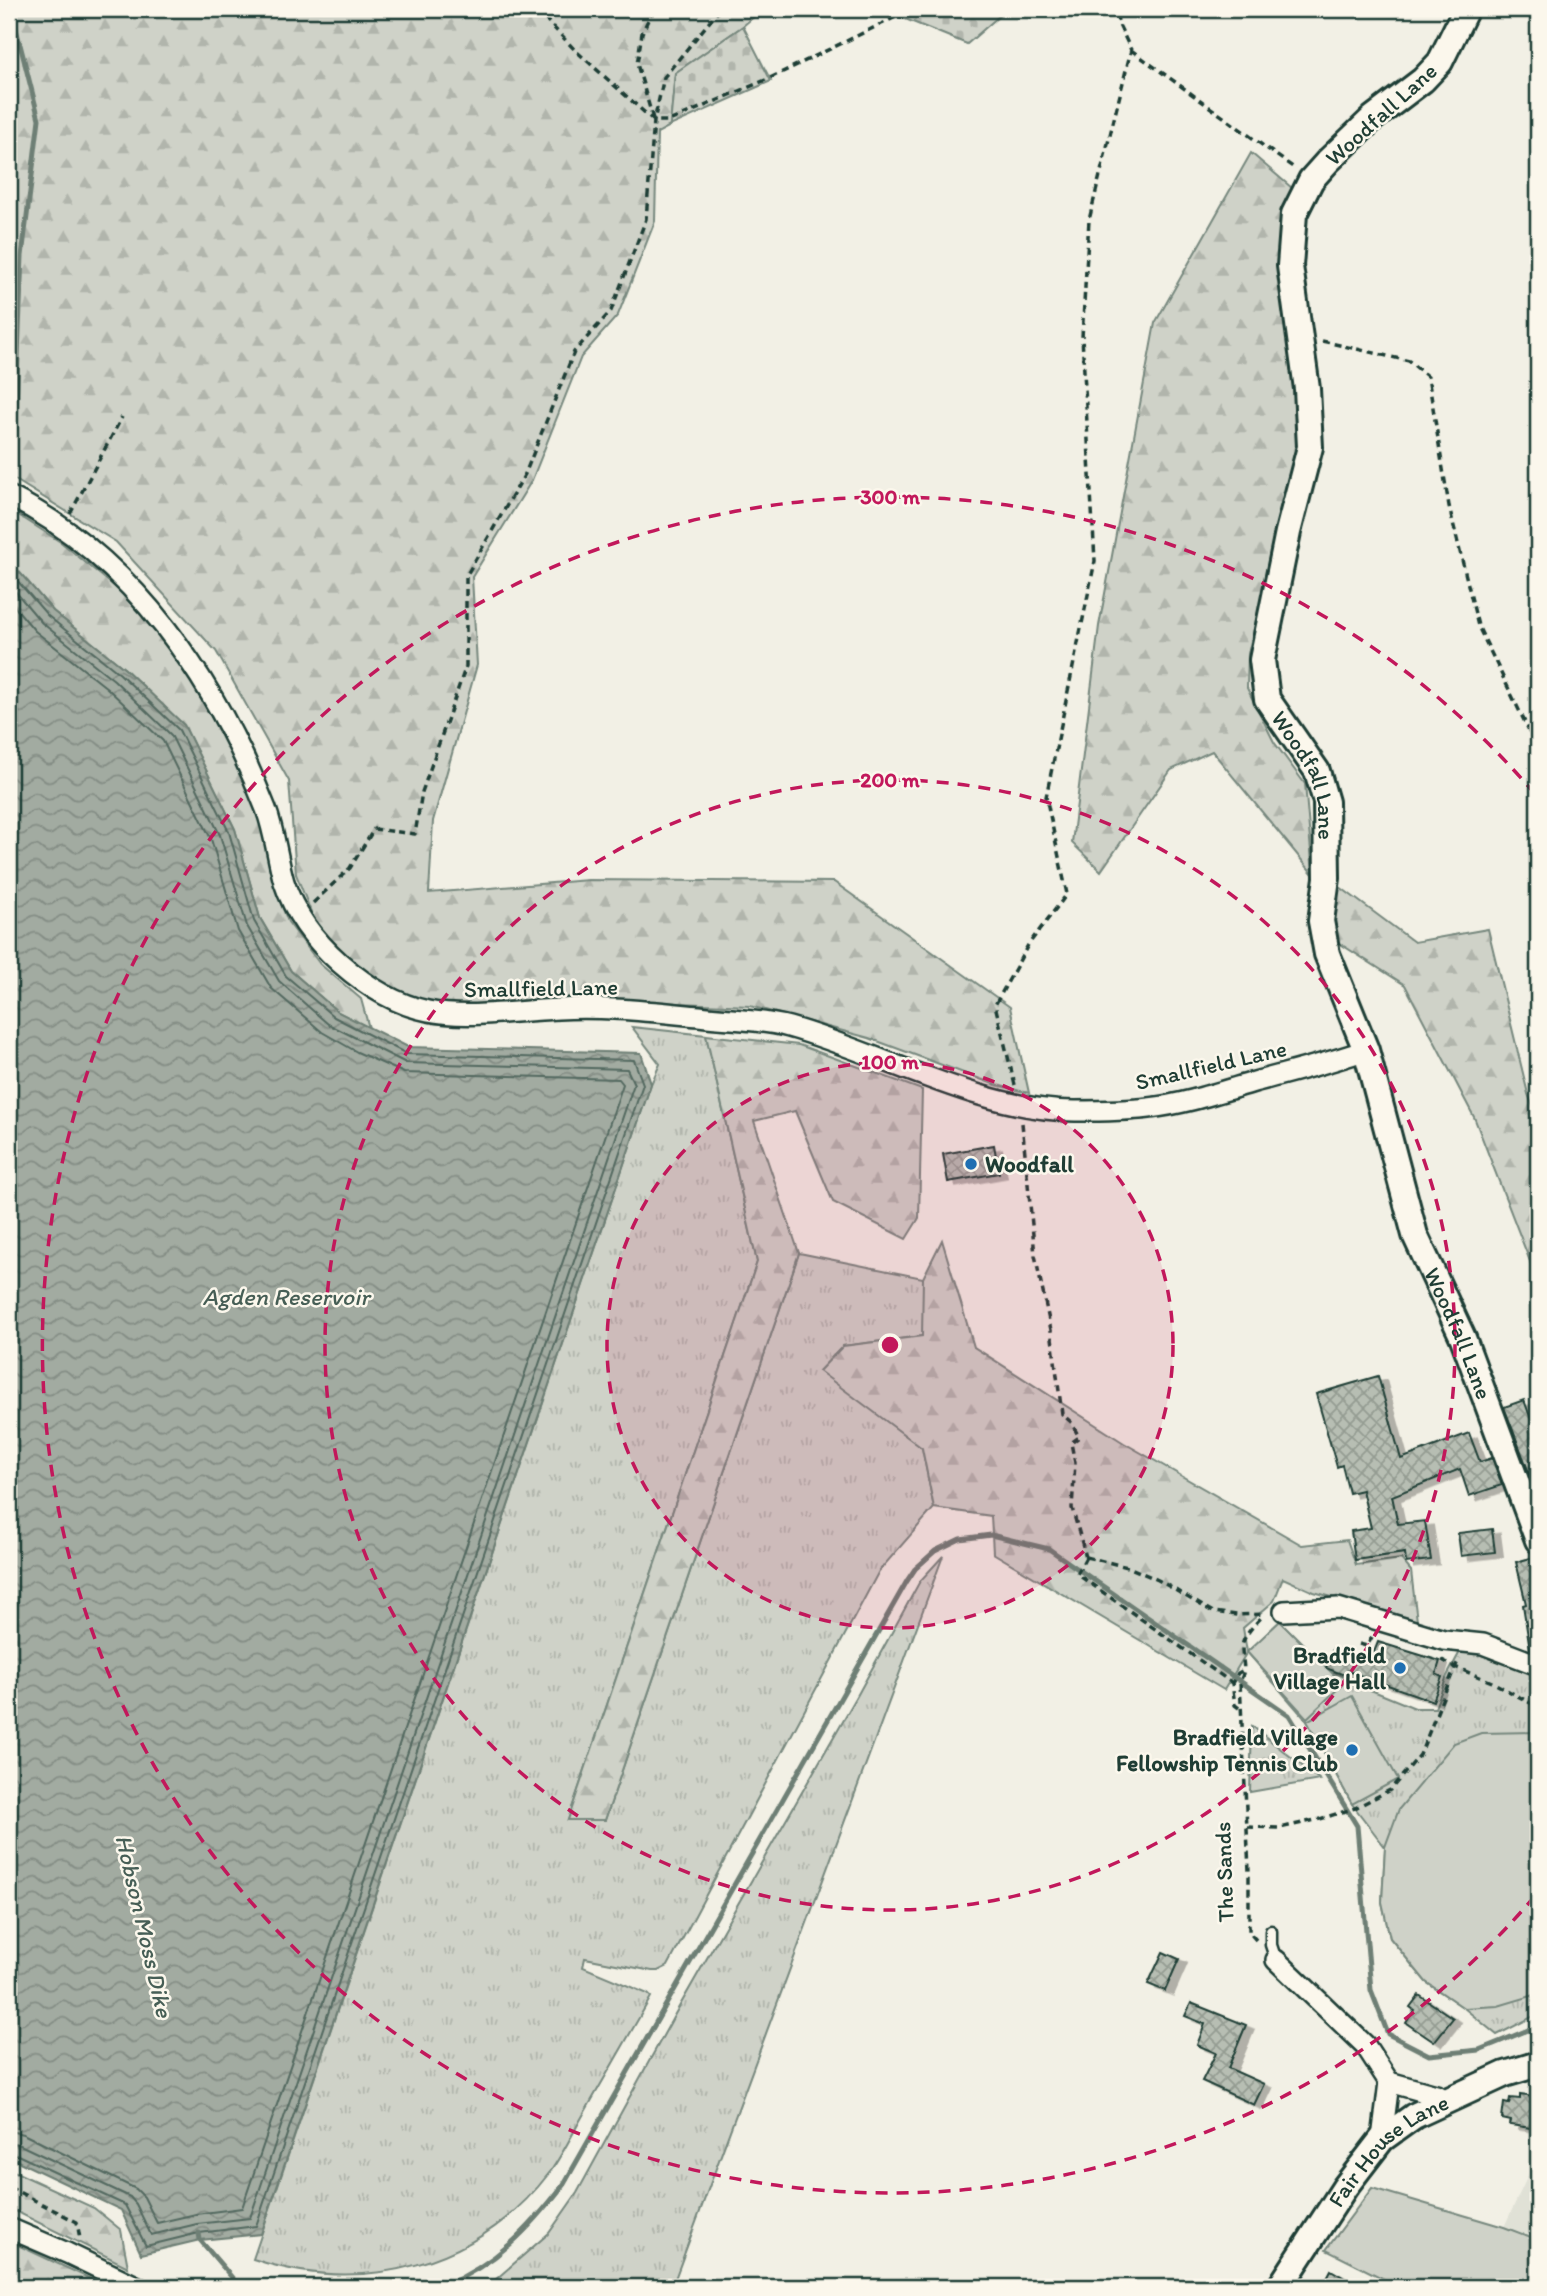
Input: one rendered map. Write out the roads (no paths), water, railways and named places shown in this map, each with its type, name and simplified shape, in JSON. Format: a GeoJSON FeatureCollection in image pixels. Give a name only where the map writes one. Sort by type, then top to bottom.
{"type":"FeatureCollection","features":[{"type":"Feature","properties":{"kind":"street","name":"Woodfall Lane"},"geometry":{"type":"LineString","coordinates":[[1466,9],[1440,62],[1423,79],[1373,118],[1328,161],[1311,180],[1294,214],[1290,267],[1307,389],[1310,447],[1287,532],[1262,660],[1267,699],[1317,771],[1326,802],[1327,878],[1321,921],[1327,954],[1366,1050],[1415,1235],[1463,1338],[1538,1540]]}},
{"type":"Feature","properties":{"kind":"street","name":"Smallfield Lane"},"geometry":{"type":"LineString","coordinates":[[9,496],[61,528],[97,556],[135,592],[168,629],[230,727],[253,776],[272,824],[284,883],[299,916],[340,963],[396,1002],[440,1014],[486,1015],[575,1009],[670,1013],[786,1026],[1018,1105],[1070,1111],[1150,1108],[1202,1097],[1366,1050]]}},
{"type":"Feature","properties":{"kind":"street"},"geometry":{"type":"LineString","coordinates":[[1284,1611],[1338,1608],[1444,1640],[1483,1644],[1538,1665]]}},
{"type":"Feature","properties":{"kind":"street"},"geometry":{"type":"LineString","coordinates":[[1276,1960],[1365,2045],[1389,2082],[1382,2139]]}},
{"type":"Feature","properties":{"kind":"street","name":"Fair House Lane"},"geometry":{"type":"LineString","coordinates":[[1280,2287],[1345,2187],[1382,2139],[1414,2116],[1505,2074],[1538,2064]]}},
{"type":"Feature","properties":{"kind":"street"},"geometry":{"type":"LineString","coordinates":[[1389,2082],[1448,2101]]}},
{"type":"Feature","properties":{"kind":"street"},"geometry":{"type":"LineString","coordinates":[[9,2228],[138,2287]]}},
{"type":"Feature","properties":{"kind":"lane"},"geometry":{"type":"LineString","coordinates":[[1271,1931],[1270,1945],[1276,1960]]}},
{"type":"Feature","properties":{"kind":"water","name":"Agden Reservoir"},"geometry":{"type":"Polygon","coordinates":[[[9,560],[53,611],[125,669],[184,725],[235,829],[260,918],[291,971],[338,1012],[408,1047],[641,1053],[651,1084],[261,2234],[200,2240],[141,2254],[121,2210],[9,2157],[9,560]]]}},
{"type":"Feature","properties":{"kind":"waterway"},"geometry":{"type":"LineString","coordinates":[[9,443],[15,430],[22,256],[39,119],[11,9]]}},
{"type":"Feature","properties":{"kind":"waterway"},"geometry":{"type":"LineString","coordinates":[[442,2287],[479,2268],[510,2244],[564,2184],[907,1581],[915,1569],[935,1551],[960,1539],[991,1535],[1049,1549],[1289,1715],[1357,1826],[1371,1990],[1388,2034],[1429,2055],[1479,2050],[1538,2026]]}},
{"type":"Feature","properties":{"kind":"waterway"},"geometry":{"type":"LineString","coordinates":[[199,2233],[200,2240],[240,2287]]}},
{"type":"Feature","properties":{"kind":"place","name":"Woodfall"},"geometry":{"type":"Point","coordinates":[971,1164]}},
{"type":"Feature","properties":{"kind":"place","name":"Bradfield Village Hall"},"geometry":{"type":"Point","coordinates":[1400,1668]}},
{"type":"Feature","properties":{"kind":"place","name":"Bradfield Village Fellowship Tennis Club"},"geometry":{"type":"Point","coordinates":[1352,1750]}},
{"type":"Feature","properties":{"kind":"water label","name":"Hobson Moss Dike"},"geometry":{"type":"Point","coordinates":[144,1926]}}]}
